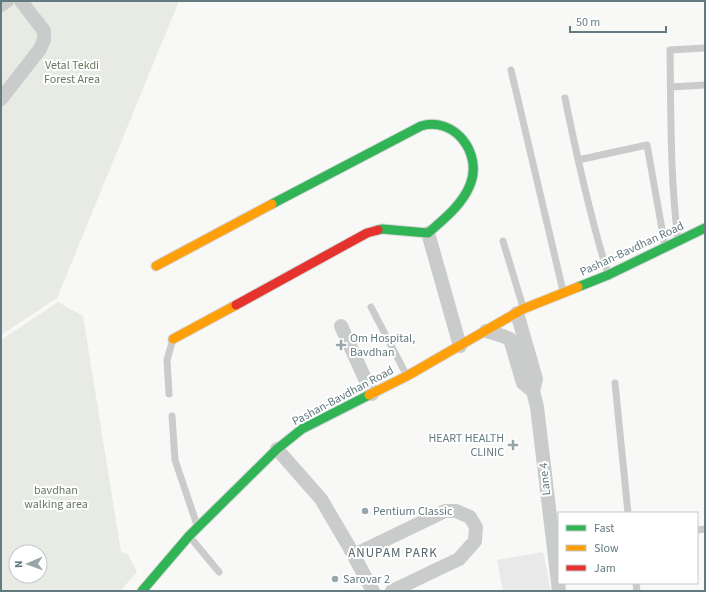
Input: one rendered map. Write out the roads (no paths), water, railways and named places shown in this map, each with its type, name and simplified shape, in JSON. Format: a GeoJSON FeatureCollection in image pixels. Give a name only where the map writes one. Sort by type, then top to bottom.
{"type":"FeatureCollection","features":[{"type":"Feature","properties":{"kind":"street"},"geometry":{"type":"LineString","coordinates":[[1,6],[8,1]]}},
{"type":"Feature","properties":{"kind":"street"},"geometry":{"type":"LineString","coordinates":[[1,99],[40,49],[44,40],[44,31],[22,1]]}},
{"type":"Feature","properties":{"kind":"street"},"geometry":{"type":"LineString","coordinates":[[156,266],[408,132],[426,124],[442,126],[454,132],[469,146],[473,162],[471,184],[460,203],[428,233],[382,229],[367,233],[173,339]]}},
{"type":"Feature","properties":{"kind":"street","name":"Pashan-Bavdhan Road"},"geometry":{"type":"LineString","coordinates":[[142,591],[189,536],[278,449],[302,429],[407,376],[520,311],[608,275],[705,228]]}},
{"type":"Feature","properties":{"kind":"street"},"geometry":{"type":"LineString","coordinates":[[428,233],[460,346]]}},
{"type":"Feature","properties":{"kind":"street","name":"Lane 4"},"geometry":{"type":"LineString","coordinates":[[520,311],[536,378],[533,391],[537,407],[556,551],[558,578]]}},
{"type":"Feature","properties":{"kind":"street"},"geometry":{"type":"LineString","coordinates":[[342,326],[372,394]]}},
{"type":"Feature","properties":{"kind":"street","name":"Lane 4"},"geometry":{"type":"LineString","coordinates":[[486,331],[510,339],[523,383],[533,391]]}},
{"type":"Feature","properties":{"kind":"street"},"geometry":{"type":"LineString","coordinates":[[278,449],[321,499],[373,591]]}},
{"type":"Feature","properties":{"kind":"street"},"geometry":{"type":"LineString","coordinates":[[354,555],[444,511],[456,511],[470,517],[476,527],[475,541],[459,559],[392,591]]}},
{"type":"Feature","properties":{"kind":"lane"},"geometry":{"type":"LineString","coordinates":[[678,240],[675,216],[671,146],[670,50],[705,48]]}},
{"type":"Feature","properties":{"kind":"lane"},"geometry":{"type":"LineString","coordinates":[[511,70],[563,293]]}},
{"type":"Feature","properties":{"kind":"lane"},"geometry":{"type":"LineString","coordinates":[[670,87],[705,85]]}},
{"type":"Feature","properties":{"kind":"lane"},"geometry":{"type":"LineString","coordinates":[[565,98],[578,160],[608,275]]}},
{"type":"Feature","properties":{"kind":"lane"},"geometry":{"type":"LineString","coordinates":[[578,160],[648,145],[665,247]]}},
{"type":"Feature","properties":{"kind":"lane"},"geometry":{"type":"LineString","coordinates":[[503,241],[520,311]]}},
{"type":"Feature","properties":{"kind":"lane"},"geometry":{"type":"LineString","coordinates":[[371,307],[407,376]]}},
{"type":"Feature","properties":{"kind":"lane"},"geometry":{"type":"LineString","coordinates":[[169,394],[167,360],[173,339]]}},
{"type":"Feature","properties":{"kind":"lane"},"geometry":{"type":"LineString","coordinates":[[615,384],[628,512]]}},
{"type":"Feature","properties":{"kind":"lane"},"geometry":{"type":"LineString","coordinates":[[172,416],[175,460],[197,528]]}},
{"type":"Feature","properties":{"kind":"lane"},"geometry":{"type":"LineString","coordinates":[[189,536],[219,572]]}},
{"type":"Feature","properties":{"kind":"place","name":"Om Hospital, Bavdhan"},"geometry":{"type":"Point","coordinates":[341,345]}},
{"type":"Feature","properties":{"kind":"place","name":"HEART HEALTH CLINIC"},"geometry":{"type":"Point","coordinates":[513,445]}},
{"type":"Feature","properties":{"kind":"place","name":"Pentium Classic"},"geometry":{"type":"Point","coordinates":[365,511]}},
{"type":"Feature","properties":{"kind":"place","name":"Sarovar 2"},"geometry":{"type":"Point","coordinates":[335,579]}},
{"type":"Feature","properties":{"kind":"district","name":"ANUPAM PARK"},"geometry":{"type":"Point","coordinates":[393,553]}},
{"type":"Feature","properties":{"kind":"park label","name":"Vetal Tekdi Forest Area"},"geometry":{"type":"Point","coordinates":[72,72]}},
{"type":"Feature","properties":{"kind":"park label","name":"bavdhan walking area"},"geometry":{"type":"Point","coordinates":[56,497]}}]}
